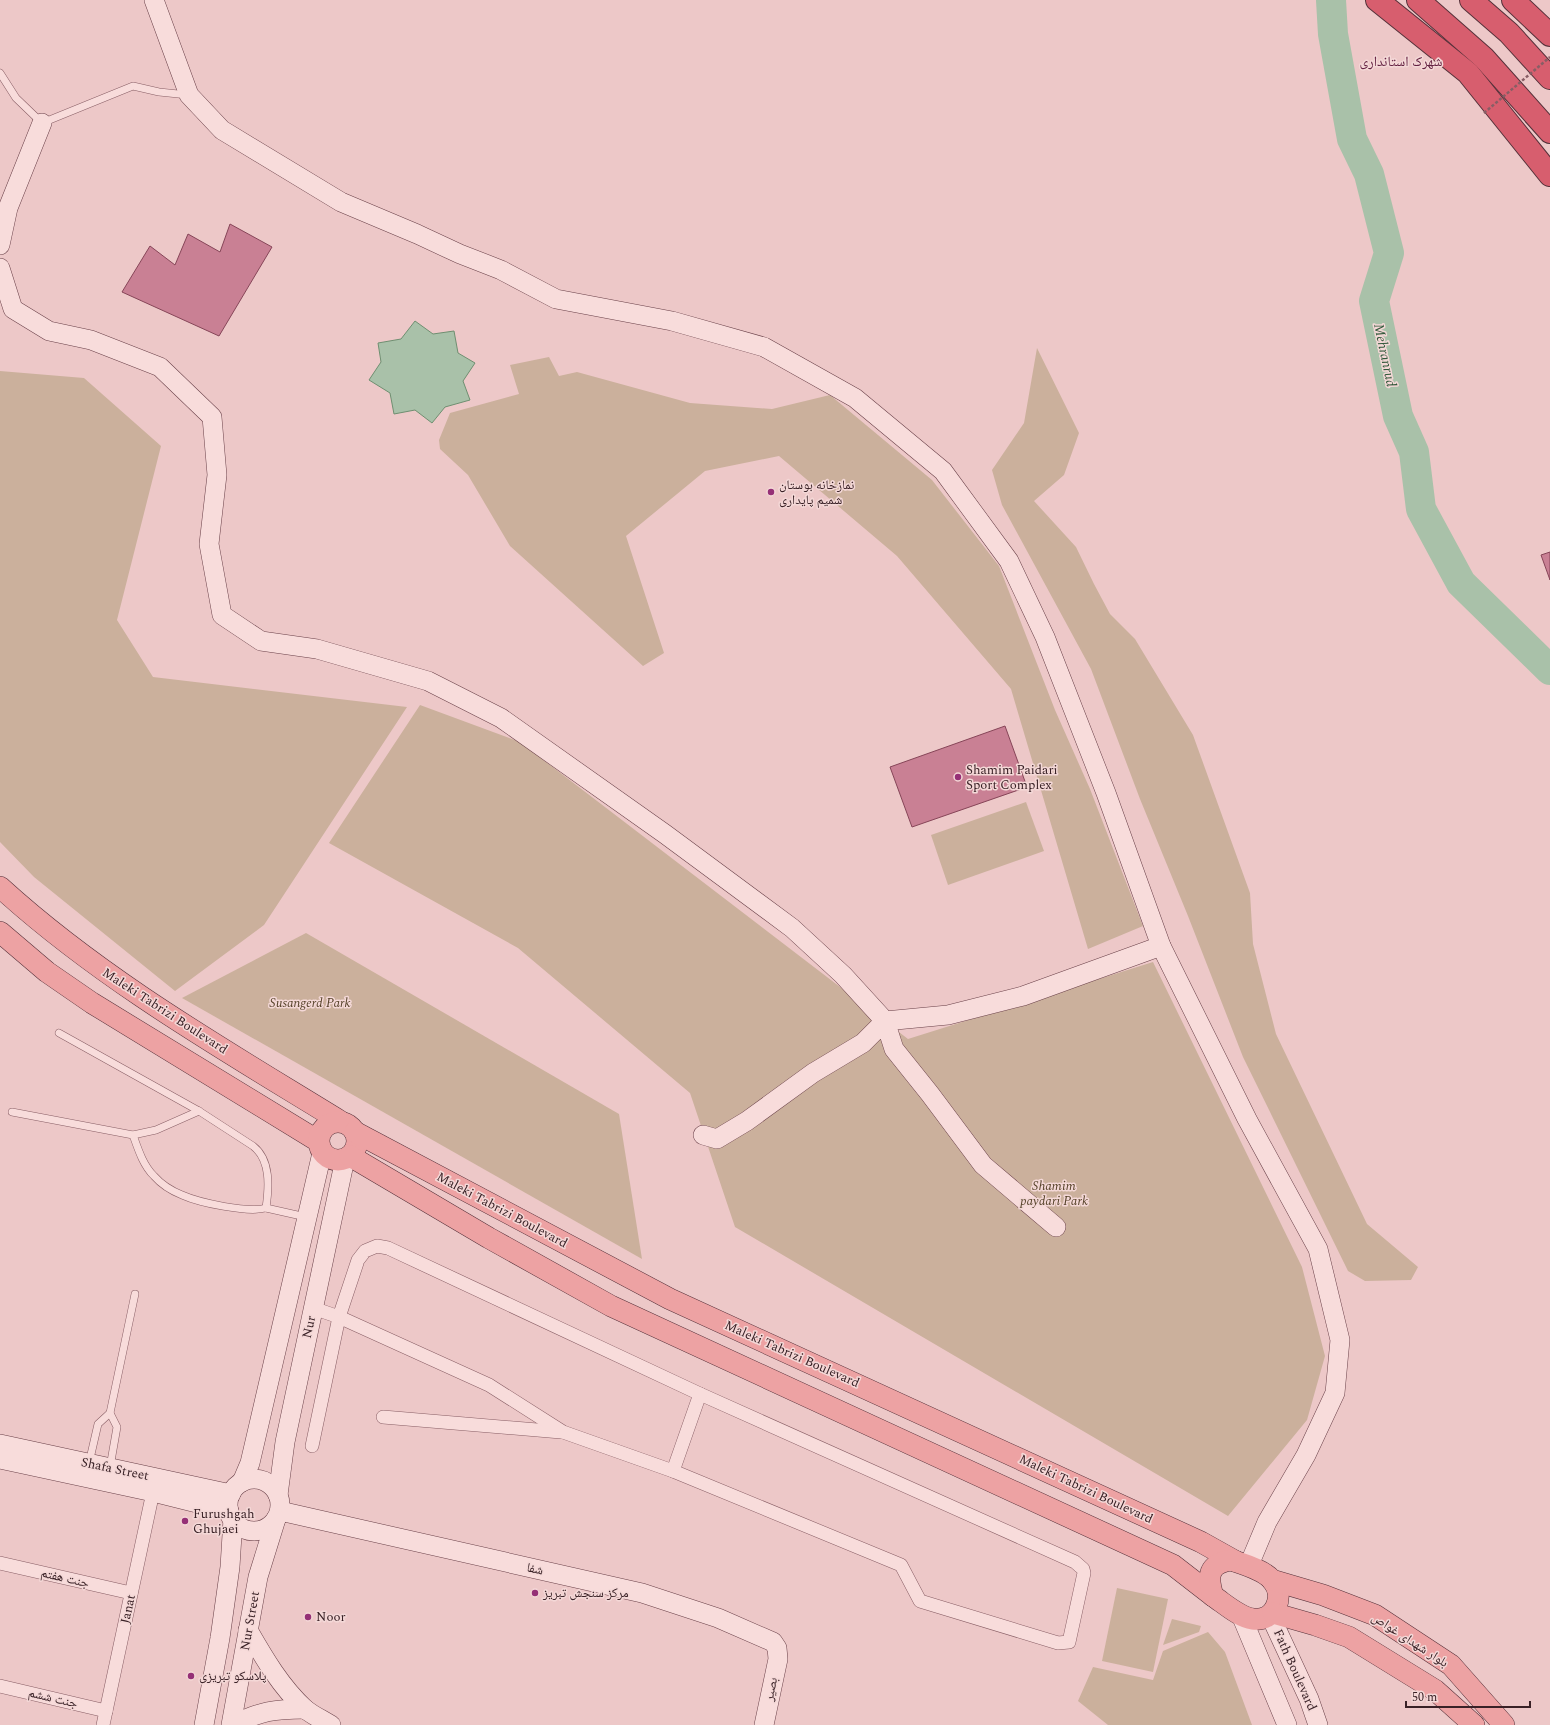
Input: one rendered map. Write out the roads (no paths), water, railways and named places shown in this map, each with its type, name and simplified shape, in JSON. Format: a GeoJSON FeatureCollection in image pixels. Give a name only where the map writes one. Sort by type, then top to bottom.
{"type":"FeatureCollection","features":[{"type":"Feature","properties":{"kind":"highway"},"geometry":{"type":"LineString","coordinates":[[1377,0],[1468,74],[1550,175]]}},
{"type":"Feature","properties":{"kind":"highway"},"geometry":{"type":"LineString","coordinates":[[1418,0],[1484,58],[1550,132]]}},
{"type":"Feature","properties":{"kind":"highway"},"geometry":{"type":"LineString","coordinates":[[1471,0],[1509,33],[1550,78]]}},
{"type":"Feature","properties":{"kind":"highway"},"geometry":{"type":"LineString","coordinates":[[1513,0],[1550,35]]}},
{"type":"Feature","properties":{"kind":"highway"},"geometry":{"type":"LineString","coordinates":[[1468,74],[1484,58]]}},
{"type":"Feature","properties":{"kind":"main road","name":"Maleki Tabrizi Boulevard"},"geometry":{"type":"LineString","coordinates":[[0,887],[80,954],[162,1012],[348,1127],[670,1299],[1201,1542],[1242,1563]]}},
{"type":"Feature","properties":{"kind":"main road"},"geometry":{"type":"LineString","coordinates":[[0,932],[48,972],[92,1004],[320,1147],[332,1160],[348,1158],[611,1306],[1173,1565],[1213,1596],[1241,1615],[1253,1619],[1264,1619],[1272,1614],[1278,1598],[1277,1588],[1272,1580],[1242,1563],[1231,1560],[1220,1562],[1214,1567],[1209,1576],[1213,1596]]}},
{"type":"Feature","properties":{"kind":"main road"},"geometry":{"type":"LineString","coordinates":[[320,1147],[322,1129],[333,1122],[348,1127],[357,1145],[348,1158]]}},
{"type":"Feature","properties":{"kind":"main road","name":"بلوار شهدای غواص"},"geometry":{"type":"LineString","coordinates":[[1272,1580],[1323,1595],[1375,1615],[1451,1665],[1504,1725]]}},
{"type":"Feature","properties":{"kind":"main road"},"geometry":{"type":"LineString","coordinates":[[1272,1614],[1315,1625],[1349,1637],[1435,1690],[1474,1725]]}},
{"type":"Feature","properties":{"kind":"street"},"geometry":{"type":"LineString","coordinates":[[154,0],[189,95],[222,130],[341,202],[460,254],[501,270],[556,299],[672,321],[764,348],[855,398],[942,471],[1009,561],[1046,637],[1106,793],[1161,946],[1247,1119],[1318,1249],[1340,1340],[1335,1393],[1306,1454],[1242,1563]]}},
{"type":"Feature","properties":{"kind":"street"},"geometry":{"type":"LineString","coordinates":[[0,245],[8,208],[42,123]]}},
{"type":"Feature","properties":{"kind":"street"},"geometry":{"type":"LineString","coordinates":[[0,268],[13,309],[49,331],[91,340],[160,367],[212,417],[217,475],[209,544],[222,615],[261,641],[317,649],[428,680],[501,718],[665,834],[792,928],[843,975],[885,1021],[894,1049],[930,1094],[983,1166],[1056,1227]]}},
{"type":"Feature","properties":{"kind":"street"},"geometry":{"type":"LineString","coordinates":[[703,1135],[718,1139],[813,1073],[863,1043],[885,1021],[948,1015],[1023,996],[1161,946]]}},
{"type":"Feature","properties":{"kind":"street","name":"Nur"},"geometry":{"type":"LineString","coordinates":[[234,1502],[250,1463],[306,1217],[320,1147]]}},
{"type":"Feature","properties":{"kind":"street","name":"Nur"},"geometry":{"type":"LineString","coordinates":[[278,1508],[285,1442],[313,1308],[348,1158]]}},
{"type":"Feature","properties":{"kind":"street"},"geometry":{"type":"LineString","coordinates":[[312,1446],[339,1317],[358,1260],[366,1251],[377,1246],[388,1248],[700,1394],[1075,1562],[1084,1573],[1070,1642],[1058,1643],[920,1601],[901,1565],[673,1471],[563,1432],[489,1385],[339,1317],[313,1308]]}},
{"type":"Feature","properties":{"kind":"street"},"geometry":{"type":"LineString","coordinates":[[673,1471],[700,1394]]}},
{"type":"Feature","properties":{"kind":"street"},"geometry":{"type":"LineString","coordinates":[[382,1417],[563,1432]]}},
{"type":"Feature","properties":{"kind":"street","name":"Shafa Street"},"geometry":{"type":"LineString","coordinates":[[0,1444],[109,1468],[234,1502]]}},
{"type":"Feature","properties":{"kind":"street","name":"Shafa Street"},"geometry":{"type":"LineString","coordinates":[[0,1459],[152,1492],[234,1502]]}},
{"type":"Feature","properties":{"kind":"street"},"geometry":{"type":"LineString","coordinates":[[250,1479],[259,1479],[267,1482],[274,1488],[278,1508],[270,1525],[263,1529],[254,1531],[239,1525],[234,1502],[250,1479]]}},
{"type":"Feature","properties":{"kind":"street","name":"Janat"},"geometry":{"type":"LineString","coordinates":[[103,1725],[152,1492]]}},
{"type":"Feature","properties":{"kind":"street","name":"Nur Street"},"geometry":{"type":"LineString","coordinates":[[204,1725],[220,1638],[228,1583],[234,1502]]}},
{"type":"Feature","properties":{"kind":"street","name":"Nur Street"},"geometry":{"type":"LineString","coordinates":[[232,1725],[258,1577],[278,1508]]}},
{"type":"Feature","properties":{"kind":"street","name":"شفا"},"geometry":{"type":"LineString","coordinates":[[278,1508],[642,1593],[718,1618],[773,1642],[778,1653]]}},
{"type":"Feature","properties":{"kind":"street","name":"جنت هفتم"},"geometry":{"type":"LineString","coordinates":[[0,1563],[131,1594]]}},
{"type":"Feature","properties":{"kind":"street","name":"Fath Boulevard"},"geometry":{"type":"LineString","coordinates":[[1272,1614],[1309,1699],[1318,1725]]}},
{"type":"Feature","properties":{"kind":"street"},"geometry":{"type":"LineString","coordinates":[[1241,1615],[1287,1725]]}},
{"type":"Feature","properties":{"kind":"street"},"geometry":{"type":"LineString","coordinates":[[248,1630],[264,1658],[305,1709],[331,1725]]}},
{"type":"Feature","properties":{"kind":"street","name":"بصیر"},"geometry":{"type":"LineString","coordinates":[[764,1725],[778,1653]]}},
{"type":"Feature","properties":{"kind":"street","name":"جنت ششم"},"geometry":{"type":"LineString","coordinates":[[0,1686],[106,1711]]}},
{"type":"Feature","properties":{"kind":"street"},"geometry":{"type":"LineString","coordinates":[[232,1725],[254,1715],[279,1709],[305,1709]]}},
{"type":"Feature","properties":{"kind":"lane"},"geometry":{"type":"LineString","coordinates":[[0,73],[16,98],[42,123],[133,86],[159,92],[189,95]]}},
{"type":"Feature","properties":{"kind":"lane"},"geometry":{"type":"LineString","coordinates":[[60,1033],[200,1111],[260,1151],[264,1158],[268,1178],[266,1208]]}},
{"type":"Feature","properties":{"kind":"lane"},"geometry":{"type":"LineString","coordinates":[[12,1112],[133,1135],[156,1130],[200,1111]]}},
{"type":"Feature","properties":{"kind":"lane"},"geometry":{"type":"LineString","coordinates":[[133,1135],[142,1159],[153,1175],[166,1186],[177,1192],[213,1204],[250,1210],[266,1208],[306,1217]]}},
{"type":"Feature","properties":{"kind":"lane"},"geometry":{"type":"LineString","coordinates":[[109,1468],[116,1427],[110,1414],[135,1294]]}},
{"type":"Feature","properties":{"kind":"lane"},"geometry":{"type":"LineString","coordinates":[[89,1464],[98,1424],[110,1414]]}},
{"type":"Feature","properties":{"kind":"waterway","name":"Mehranrud"},"geometry":{"type":"LineString","coordinates":[[1331,0],[1333,34],[1352,139],[1369,174],[1389,253],[1374,301],[1398,416],[1414,452],[1421,509],[1461,583],[1550,670]]}},
{"type":"Feature","properties":{"kind":"place","name":"نمازخانه بوستان شمیم پایداری"},"geometry":{"type":"Point","coordinates":[771,492]}},
{"type":"Feature","properties":{"kind":"place","name":"Shamim Paidari Sport Complex"},"geometry":{"type":"Point","coordinates":[958,777]}},
{"type":"Feature","properties":{"kind":"place","name":"Furushgah Ghujaei"},"geometry":{"type":"Point","coordinates":[185,1521]}},
{"type":"Feature","properties":{"kind":"place","name":"مرکز سنجش تبریز"},"geometry":{"type":"Point","coordinates":[535,1593]}},
{"type":"Feature","properties":{"kind":"place","name":"Noor"},"geometry":{"type":"Point","coordinates":[308,1617]}},
{"type":"Feature","properties":{"kind":"place","name":"پلاسکو تبریزی"},"geometry":{"type":"Point","coordinates":[191,1676]}},
{"type":"Feature","properties":{"kind":"district","name":"شهرک استانداری"},"geometry":{"type":"Point","coordinates":[1401,61]}},
{"type":"Feature","properties":{"kind":"park label","name":"Susangerd Park"},"geometry":{"type":"Point","coordinates":[310,1003]}},
{"type":"Feature","properties":{"kind":"park label","name":"Shamim paydari Park"},"geometry":{"type":"Point","coordinates":[1054,1194]}}]}
